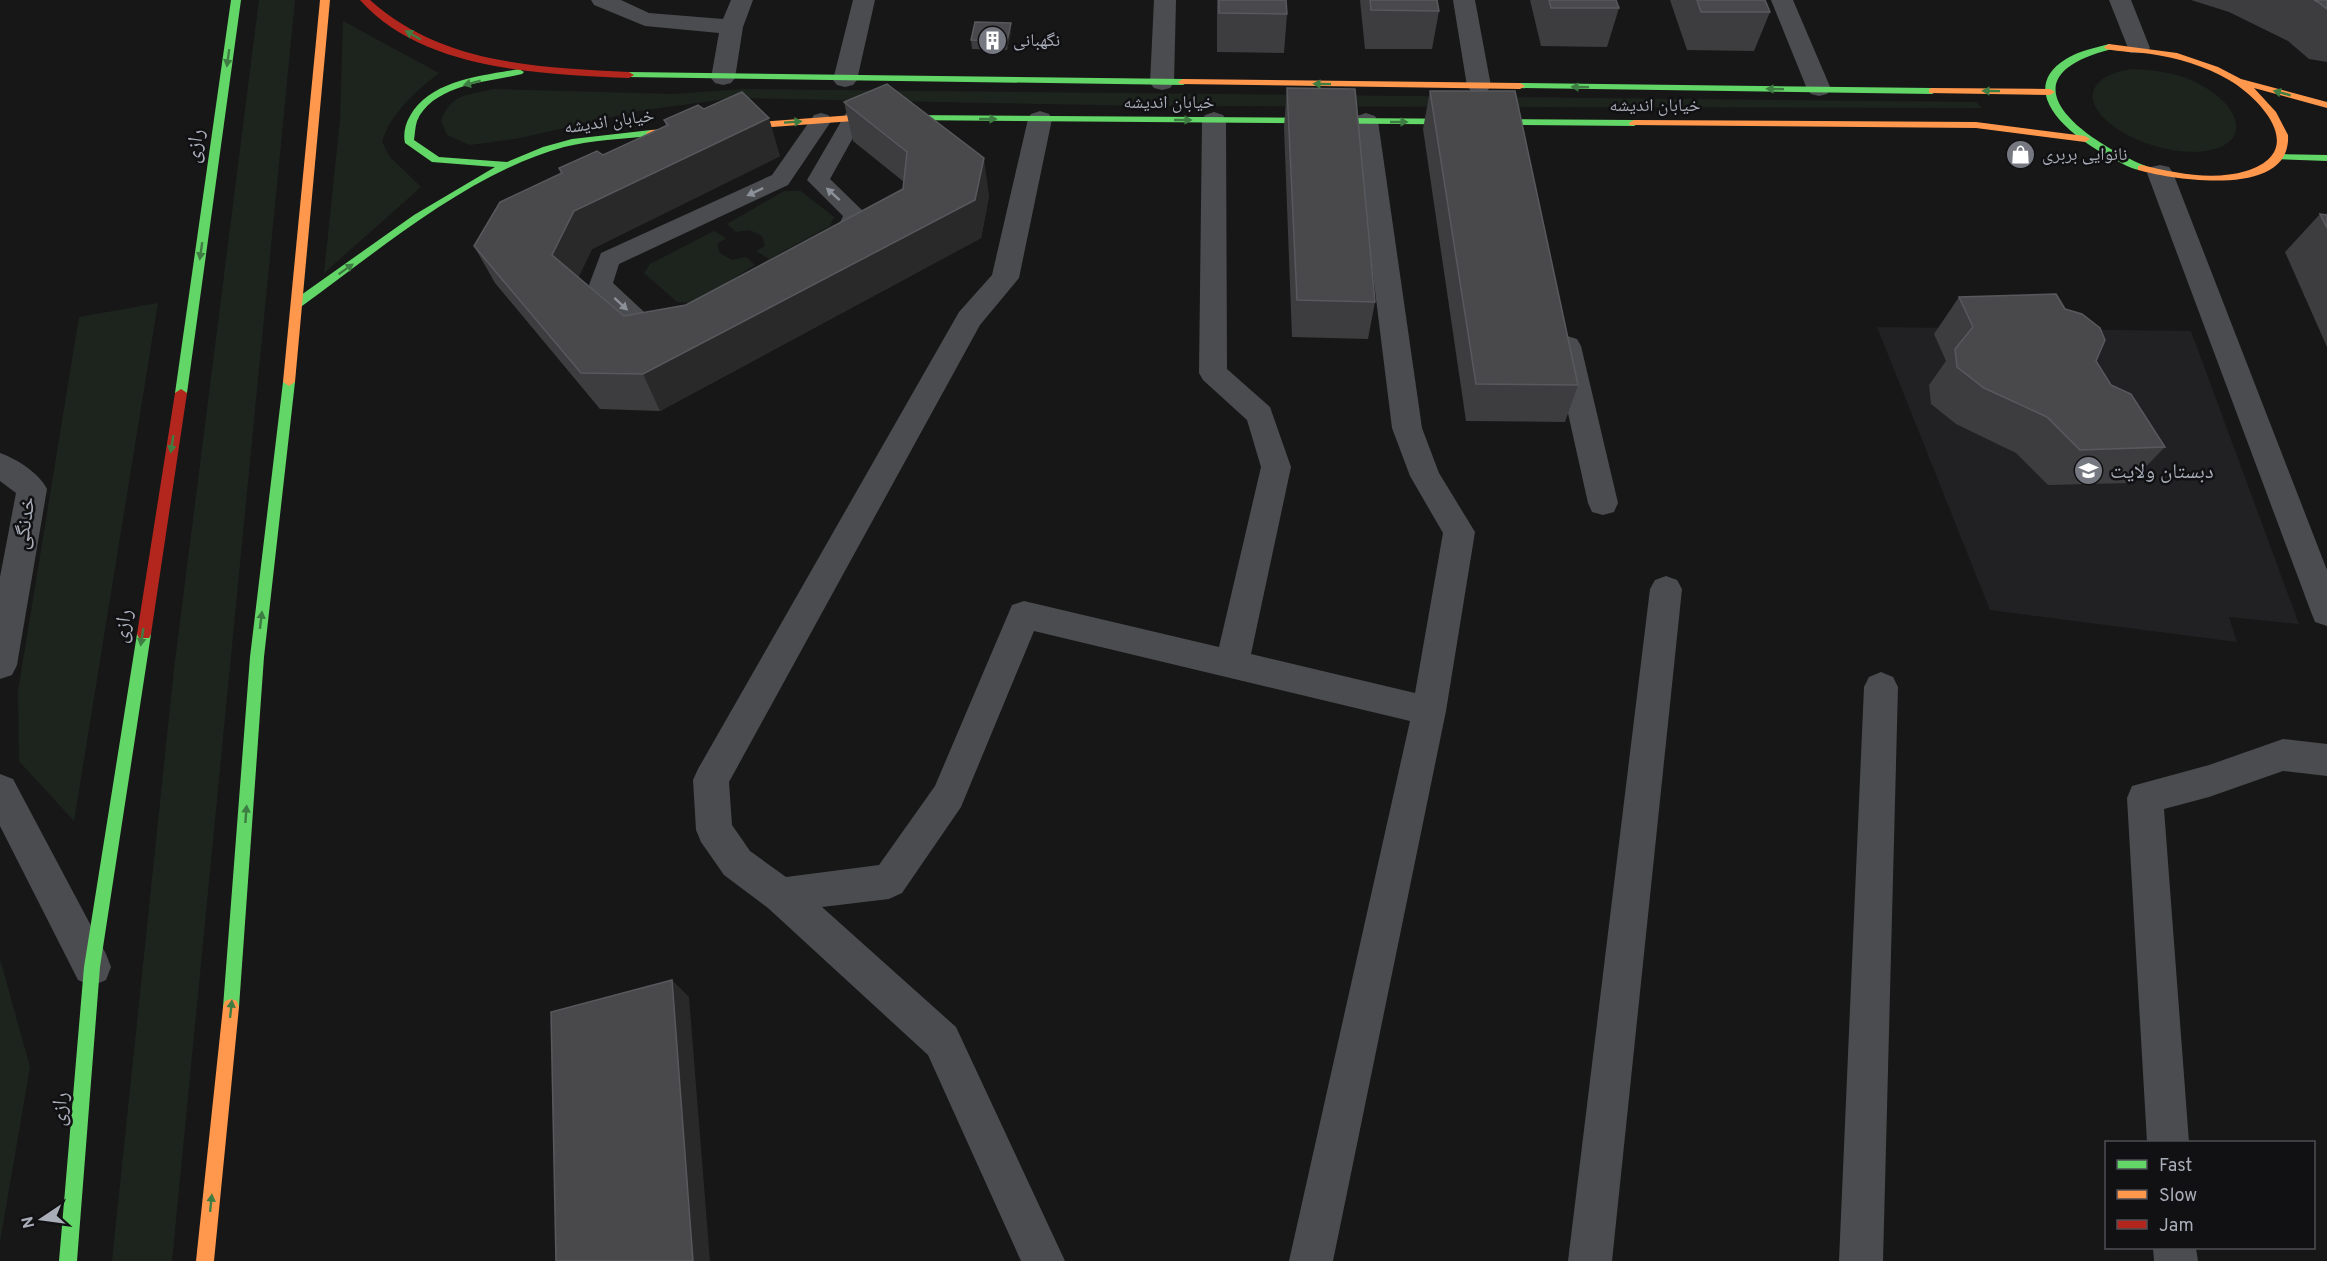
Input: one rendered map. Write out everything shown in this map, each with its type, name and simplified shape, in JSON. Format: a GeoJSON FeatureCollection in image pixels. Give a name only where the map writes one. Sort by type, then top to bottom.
{"type":"FeatureCollection","features":[{"type":"Feature","properties":{"kind":"street","name":"رازی"},"geometry":{"type":"LineString","coordinates":[[68,1261],[92,967],[188,346],[236,0]]}},
{"type":"Feature","properties":{"kind":"street"},"geometry":{"type":"LineString","coordinates":[[205,1261],[233,988],[257,657],[298,303],[325,0]]}},
{"type":"Feature","properties":{"kind":"street","name":"خیابان اندیشه"},"geometry":{"type":"LineString","coordinates":[[365,0],[378,15],[421,40],[478,59],[529,70],[723,78],[845,80],[2050,92]]}},
{"type":"Feature","properties":{"kind":"street"},"geometry":{"type":"LineString","coordinates":[[602,0],[645,19],[732,27]]}},
{"type":"Feature","properties":{"kind":"street"},"geometry":{"type":"LineString","coordinates":[[723,78],[732,27],[742,0]]}},
{"type":"Feature","properties":{"kind":"street"},"geometry":{"type":"LineString","coordinates":[[845,80],[864,0]]}},
{"type":"Feature","properties":{"kind":"street"},"geometry":{"type":"LineString","coordinates":[[1162,83],[1165,0]]}},
{"type":"Feature","properties":{"kind":"street"},"geometry":{"type":"LineString","coordinates":[[1464,0],[1479,86]]}},
{"type":"Feature","properties":{"kind":"street"},"geometry":{"type":"LineString","coordinates":[[1782,0],[1819,89]]}},
{"type":"Feature","properties":{"kind":"street"},"geometry":{"type":"LineString","coordinates":[[2120,0],[2138,48]]}},
{"type":"Feature","properties":{"kind":"street"},"geometry":{"type":"LineString","coordinates":[[2109,47],[2138,48],[2172,54],[2207,65],[2237,81],[2261,99],[2277,119],[2282,139],[2277,157],[2265,168],[2236,178],[2191,179],[2132,165],[2085,139],[2067,123],[2055,107],[2050,92],[2052,75],[2064,62],[2083,52],[2109,47]]}},
{"type":"Feature","properties":{"kind":"street"},"geometry":{"type":"LineString","coordinates":[[509,165],[436,160],[409,141],[408,124],[422,105],[441,93],[529,70]]}},
{"type":"Feature","properties":{"kind":"street"},"geometry":{"type":"LineString","coordinates":[[2237,81],[2327,105]]}},
{"type":"Feature","properties":{"kind":"street","name":"خیابان اندیشه"},"geometry":{"type":"LineString","coordinates":[[298,303],[443,201],[509,165],[548,148],[597,137],[854,118],[1366,121],[1517,134],[1976,125],[2085,139]]}},
{"type":"Feature","properties":{"kind":"street"},"geometry":{"type":"LineString","coordinates":[[1040,119],[1005,278],[969,319],[711,780],[714,830],[737,863],[781,895],[942,1041],[1043,1261]]}},
{"type":"Feature","properties":{"kind":"street"},"geometry":{"type":"LineString","coordinates":[[1214,120],[1213,373],[1260,416],[1276,467],[1232,664]]}},
{"type":"Feature","properties":{"kind":"street"},"geometry":{"type":"LineString","coordinates":[[1311,1261],[1429,711],[1459,532],[1425,476],[1407,428],[1366,121]]}},
{"type":"Feature","properties":{"kind":"street"},"geometry":{"type":"LineString","coordinates":[[2277,157],[2327,158]]}},
{"type":"Feature","properties":{"kind":"street"},"geometry":{"type":"LineString","coordinates":[[2160,173],[2327,612]]}},
{"type":"Feature","properties":{"kind":"street"},"geometry":{"type":"LineString","coordinates":[[1560,319],[1604,503]]}},
{"type":"Feature","properties":{"kind":"street","name":"خدنگی"},"geometry":{"type":"LineString","coordinates":[[0,465],[32,489],[0,665]]}},
{"type":"Feature","properties":{"kind":"street"},"geometry":{"type":"LineString","coordinates":[[1590,1261],[1666,589]]}},
{"type":"Feature","properties":{"kind":"street"},"geometry":{"type":"LineString","coordinates":[[781,895],[889,881],[948,796],[1024,615],[1429,711]]}},
{"type":"Feature","properties":{"kind":"street"},"geometry":{"type":"LineString","coordinates":[[1860,1261],[1881,687]]}},
{"type":"Feature","properties":{"kind":"street"},"geometry":{"type":"LineString","coordinates":[[2168,1141],[2145,798],[2209,781],[2283,755],[2327,760]]}},
{"type":"Feature","properties":{"kind":"street"},"geometry":{"type":"LineString","coordinates":[[0,790],[92,967]]}},
{"type":"Feature","properties":{"kind":"lane"},"geometry":{"type":"LineString","coordinates":[[826,264],[836,259],[855,214],[819,180],[854,118]]}},
{"type":"Feature","properties":{"kind":"lane"},"geometry":{"type":"LineString","coordinates":[[682,331],[651,332],[601,285],[609,259],[780,180],[821,120]]}},
{"type":"Feature","properties":{"kind":"shaded area"},"geometry":{"type":"Polygon","coordinates":[[[259,0],[295,0],[172,1261],[112,1261],[174,669],[259,0]]]}},
{"type":"Feature","properties":{"kind":"shaded area"},"geometry":{"type":"Polygon","coordinates":[[[343,21],[439,73],[413,95],[398,112],[382,142],[390,157],[421,187],[324,273],[340,120],[343,21]]]}},
{"type":"Feature","properties":{"kind":"shaded area"},"geometry":{"type":"Polygon","coordinates":[[[2131,69],[2167,73],[2201,85],[2227,105],[2234,116],[2236,127],[2234,136],[2226,144],[2213,150],[2184,152],[2154,146],[2119,130],[2098,111],[2093,93],[2104,78],[2131,69]]]}},
{"type":"Feature","properties":{"kind":"shaded area"},"geometry":{"type":"Polygon","coordinates":[[[494,89],[673,94],[743,89],[1976,102],[1982,108],[1152,106],[733,98],[638,111],[520,138],[470,145],[447,135],[441,121],[455,100],[468,94],[494,89]]]}},
{"type":"Feature","properties":{"kind":"shaded area"},"geometry":{"type":"Polygon","coordinates":[[[784,191],[801,191],[834,217],[830,226],[769,259],[756,251],[765,246],[762,236],[750,230],[736,232],[727,224],[784,191]]]}},
{"type":"Feature","properties":{"kind":"shaded area"},"geometry":{"type":"Polygon","coordinates":[[[714,231],[726,238],[717,244],[720,253],[732,260],[746,257],[755,265],[694,303],[677,302],[644,273],[650,264],[714,231]]]}},
{"type":"Feature","properties":{"kind":"shaded area"},"geometry":{"type":"Polygon","coordinates":[[[158,303],[74,821],[19,761],[18,691],[79,317],[158,303]]]}},
{"type":"Feature","properties":{"kind":"shaded area","name":"دبستان ولایت"},"geometry":{"type":"Polygon","coordinates":[[[1877,327],[2191,331],[2299,624],[2229,617],[2237,642],[1990,610],[1877,327]]]}},
{"type":"Feature","properties":{"kind":"shaded area"},"geometry":{"type":"Polygon","coordinates":[[[0,959],[30,1067],[0,1242],[0,959]]]}},
{"type":"Feature","properties":{"kind":"building"},"geometry":{"type":"Polygon","coordinates":[[[1219,0],[1286,0],[1287,14],[1219,13],[1219,0]]]}},
{"type":"Feature","properties":{"kind":"building"},"geometry":{"type":"Polygon","coordinates":[[[1370,0],[1437,0],[1439,11],[1371,10],[1370,0]]]}},
{"type":"Feature","properties":{"kind":"building"},"geometry":{"type":"Polygon","coordinates":[[[1549,0],[1616,0],[1619,8],[1551,8],[1549,0]]]}},
{"type":"Feature","properties":{"kind":"building"},"geometry":{"type":"Polygon","coordinates":[[[1697,0],[1765,0],[1770,12],[1701,12],[1697,0]]]}},
{"type":"Feature","properties":{"kind":"building"},"geometry":{"type":"Polygon","coordinates":[[[2314,0],[2327,0],[2327,9],[2318,2],[2314,0]]]}},
{"type":"Feature","properties":{"kind":"building"},"geometry":{"type":"Polygon","coordinates":[[[975,22],[1011,23],[1007,41],[971,40],[975,22]]]}},
{"type":"Feature","properties":{"kind":"building"},"geometry":{"type":"Polygon","coordinates":[[[887,84],[984,158],[975,200],[643,374],[581,373],[474,246],[500,202],[562,173],[559,168],[597,151],[603,155],[668,125],[664,120],[698,105],[704,109],[742,92],[769,118],[574,211],[552,255],[624,316],[686,305],[903,189],[907,152],[844,102],[887,84]]]}},
{"type":"Feature","properties":{"kind":"building"},"geometry":{"type":"Polygon","coordinates":[[[1287,88],[1355,89],[1375,302],[1297,300],[1287,88]]]}},
{"type":"Feature","properties":{"kind":"building"},"geometry":{"type":"Polygon","coordinates":[[[1430,91],[1515,91],[1578,385],[1476,384],[1430,91]]]}},
{"type":"Feature","properties":{"kind":"building"},"geometry":{"type":"Polygon","coordinates":[[[2320,214],[2327,215],[2327,228],[2320,214]]]}},
{"type":"Feature","properties":{"kind":"building"},"geometry":{"type":"Polygon","coordinates":[[[2056,294],[2065,309],[2082,314],[2100,328],[2105,340],[2096,361],[2111,385],[2131,394],[2165,447],[2080,450],[2047,417],[1984,388],[1957,367],[1955,349],[1973,327],[1959,297],[2056,294]]]}},
{"type":"Feature","properties":{"kind":"building"},"geometry":{"type":"Polygon","coordinates":[[[672,980],[693,1261],[556,1261],[551,1012],[672,980]]]}},
{"type":"Feature","properties":{"kind":"traffic: fast"},"geometry":{"type":"LineString","coordinates":[[181,393],[236,0]]}},
{"type":"Feature","properties":{"kind":"traffic: fast"},"geometry":{"type":"LineString","coordinates":[[2109,47],[2078,56],[2062,66],[2051,82],[2051,98],[2059,114],[2074,129],[2110,154],[2142,168]]}},
{"type":"Feature","properties":{"kind":"traffic: fast"},"geometry":{"type":"LineString","coordinates":[[509,165],[436,160],[409,141],[411,123],[419,109],[432,98],[466,83],[519,72]]}},
{"type":"Feature","properties":{"kind":"traffic: fast"},"geometry":{"type":"LineString","coordinates":[[629,75],[1183,82]]}},
{"type":"Feature","properties":{"kind":"traffic: fast"},"geometry":{"type":"LineString","coordinates":[[1520,86],[1932,91]]}},
{"type":"Feature","properties":{"kind":"traffic: fast"},"geometry":{"type":"LineString","coordinates":[[906,118],[1634,123]]}},
{"type":"Feature","properties":{"kind":"traffic: fast"},"geometry":{"type":"LineString","coordinates":[[298,303],[418,217],[480,179],[513,163],[572,142],[651,133]]}},
{"type":"Feature","properties":{"kind":"traffic: fast"},"geometry":{"type":"LineString","coordinates":[[2277,157],[2327,158]]}},
{"type":"Feature","properties":{"kind":"traffic: fast"},"geometry":{"type":"LineString","coordinates":[[231,1007],[257,657],[289,382]]}},
{"type":"Feature","properties":{"kind":"traffic: fast"},"geometry":{"type":"LineString","coordinates":[[68,1261],[92,967],[144,634]]}},
{"type":"Feature","properties":{"kind":"traffic: slow"},"geometry":{"type":"LineString","coordinates":[[289,382],[325,0]]}},
{"type":"Feature","properties":{"kind":"traffic: slow"},"geometry":{"type":"LineString","coordinates":[[2109,47],[2174,55],[2215,69],[2252,91],[2272,114],[2283,135],[2277,156],[2264,168],[2246,175],[2200,178],[2142,168]]}},
{"type":"Feature","properties":{"kind":"traffic: slow"},"geometry":{"type":"LineString","coordinates":[[1183,82],[1520,86]]}},
{"type":"Feature","properties":{"kind":"traffic: slow"},"geometry":{"type":"LineString","coordinates":[[2242,82],[2327,105]]}},
{"type":"Feature","properties":{"kind":"traffic: slow"},"geometry":{"type":"LineString","coordinates":[[1932,91],[2050,92]]}},
{"type":"Feature","properties":{"kind":"traffic: slow"},"geometry":{"type":"LineString","coordinates":[[651,133],[853,118],[906,118]]}},
{"type":"Feature","properties":{"kind":"traffic: slow"},"geometry":{"type":"LineString","coordinates":[[1634,123],[1976,125],[2085,139]]}},
{"type":"Feature","properties":{"kind":"traffic: slow"},"geometry":{"type":"LineString","coordinates":[[205,1261],[231,1007]]}},
{"type":"Feature","properties":{"kind":"traffic: jam"},"geometry":{"type":"LineString","coordinates":[[365,0],[393,24],[419,39],[477,59],[538,69],[629,75]]}},
{"type":"Feature","properties":{"kind":"traffic: jam"},"geometry":{"type":"LineString","coordinates":[[144,634],[181,393]]}},
{"type":"Feature","properties":{"kind":"place","name":"نگهبانی"},"geometry":{"type":"Point","coordinates":[992,40]}},
{"type":"Feature","properties":{"kind":"place","name":"نانوایی بربری"},"geometry":{"type":"Point","coordinates":[2021,154]}},
{"type":"Feature","properties":{"kind":"place","name":"دبستان ولایت"},"geometry":{"type":"Point","coordinates":[2089,471]}}]}
